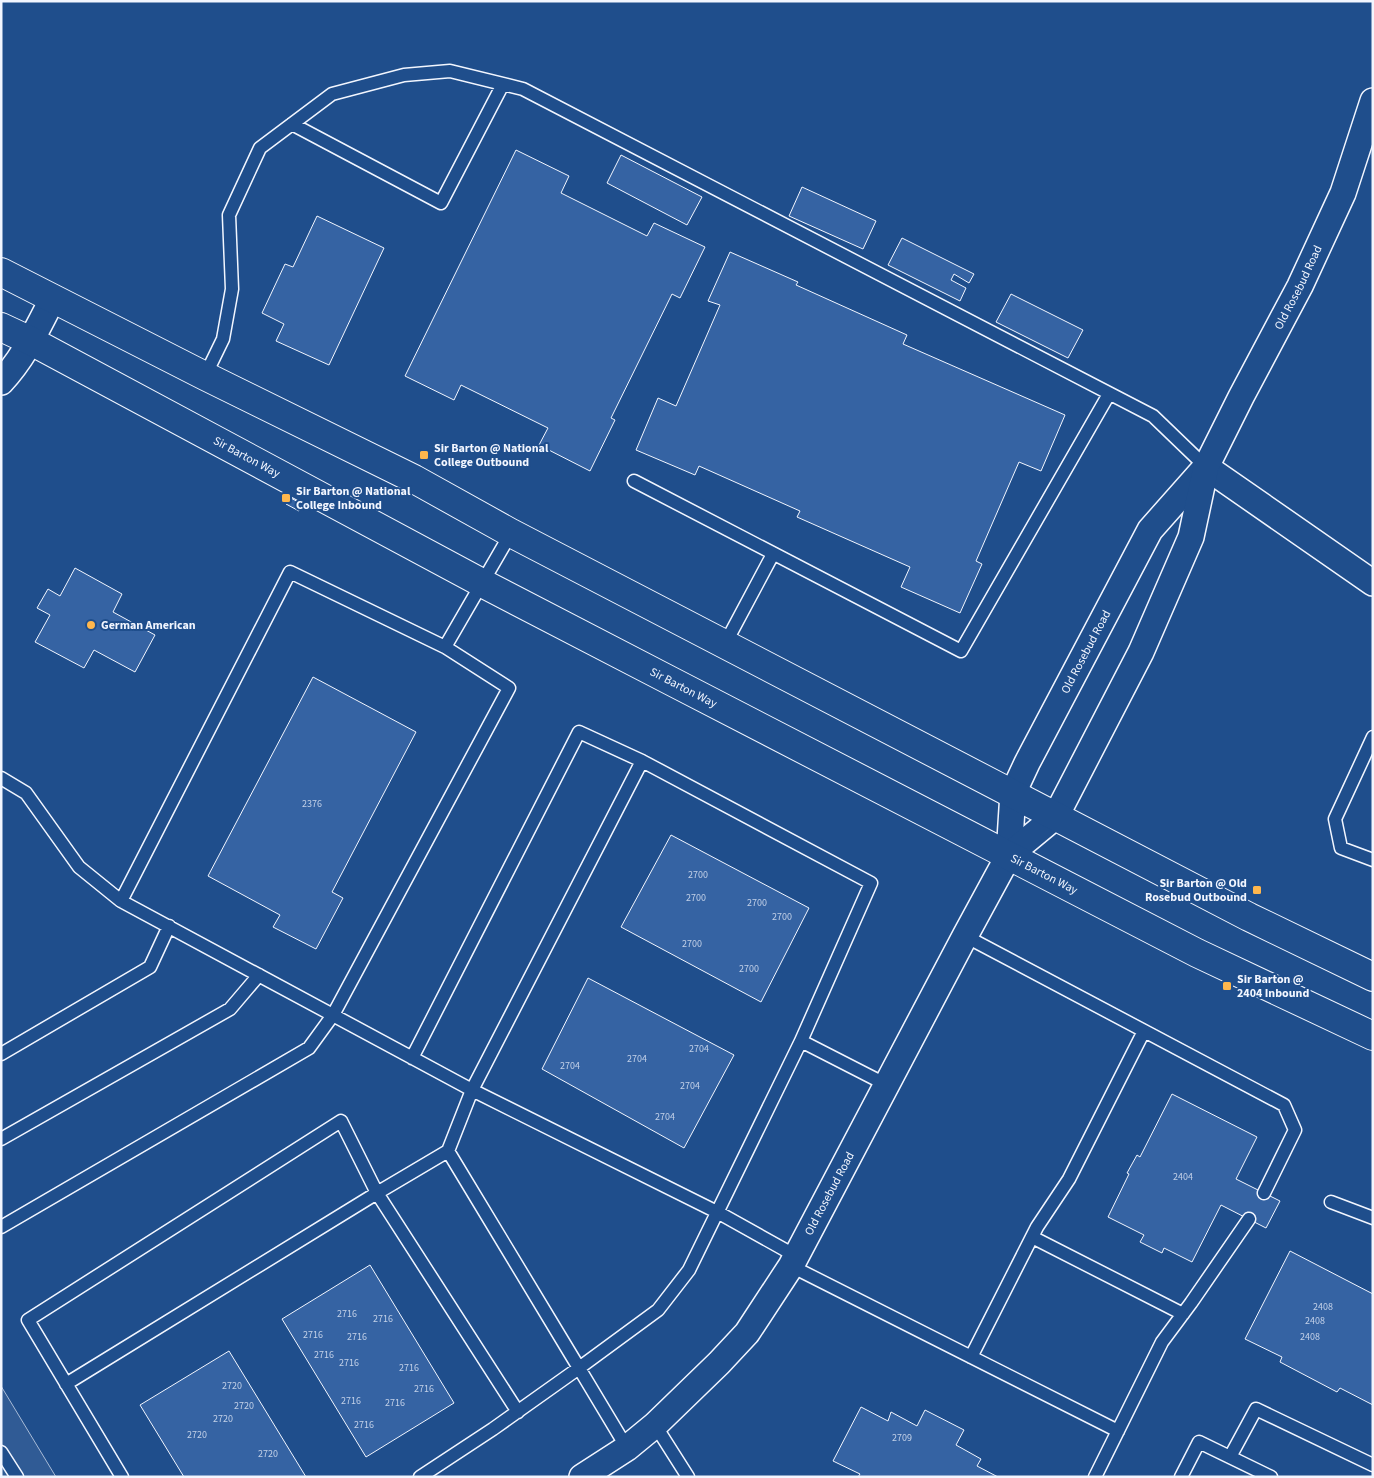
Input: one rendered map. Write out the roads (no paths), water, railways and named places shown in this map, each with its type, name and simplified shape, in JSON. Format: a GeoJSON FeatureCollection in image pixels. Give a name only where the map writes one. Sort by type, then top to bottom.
{"type":"FeatureCollection","features":[{"type":"Feature","properties":{"kind":"main road"},"geometry":{"type":"LineString","coordinates":[[1,272],[205,376],[414,479],[511,533],[1250,917],[1373,977]]}},
{"type":"Feature","properties":{"kind":"main road","name":"Sir Barton Way"},"geometry":{"type":"LineString","coordinates":[[1,327],[31,341],[482,582],[1197,953],[1373,1036]]}},
{"type":"Feature","properties":{"kind":"street","name":"Old Rosebud Road"},"geometry":{"type":"LineString","coordinates":[[582,1477],[627,1448],[656,1424],[747,1333],[794,1261],[1009,855],[1056,816],[1141,652],[1191,537],[1206,467],[1300,286],[1343,193],[1373,102]]}},
{"type":"Feature","properties":{"kind":"street"},"geometry":{"type":"LineString","coordinates":[[1,382],[10,373],[31,341],[54,298]]}},
{"type":"Feature","properties":{"kind":"street","name":"Old Rosebud Road"},"geometry":{"type":"LineString","coordinates":[[1009,855],[1013,793],[1026,763],[1150,530],[1206,467]]}},
{"type":"Feature","properties":{"kind":"street"},"geometry":{"type":"LineString","coordinates":[[1206,467],[1373,583]]}},
{"type":"Feature","properties":{"kind":"lane"},"geometry":{"type":"LineString","coordinates":[[205,376],[223,340],[232,289],[229,215],[260,148],[332,94],[404,75],[450,71],[522,89],[1153,416],[1206,467]]}},
{"type":"Feature","properties":{"kind":"lane"},"geometry":{"type":"LineString","coordinates":[[292,124],[441,203],[503,84]]}},
{"type":"Feature","properties":{"kind":"lane"},"geometry":{"type":"LineString","coordinates":[[634,481],[961,651],[1108,394]]}},
{"type":"Feature","properties":{"kind":"lane"},"geometry":{"type":"LineString","coordinates":[[445,647],[511,533]]}},
{"type":"Feature","properties":{"kind":"lane"},"geometry":{"type":"LineString","coordinates":[[725,644],[773,554]]}},
{"type":"Feature","properties":{"kind":"lane"},"geometry":{"type":"LineString","coordinates":[[1,1227],[309,1048],[333,1015],[510,688],[445,647],[290,572],[122,901]]}},
{"type":"Feature","properties":{"kind":"lane"},"geometry":{"type":"LineString","coordinates":[[412,1058],[579,732],[642,761],[871,883],[801,1041],[690,1270],[658,1310],[518,1412],[420,1477]]}},
{"type":"Feature","properties":{"kind":"lane"},"geometry":{"type":"LineString","coordinates":[[1373,737],[1335,819],[1341,848],[1373,860]]}},
{"type":"Feature","properties":{"kind":"lane"},"geometry":{"type":"LineString","coordinates":[[66,1384],[448,1151],[472,1090],[642,761]]}},
{"type":"Feature","properties":{"kind":"lane"},"geometry":{"type":"LineString","coordinates":[[1,778],[26,793],[79,867],[122,901],[472,1090],[719,1213],[794,1261],[972,1357],[1118,1431]]}},
{"type":"Feature","properties":{"kind":"lane"},"geometry":{"type":"LineString","coordinates":[[1,1054],[150,966],[168,926]]}},
{"type":"Feature","properties":{"kind":"lane"},"geometry":{"type":"LineString","coordinates":[[965,936],[1284,1105],[1295,1130],[1264,1193]]}},
{"type":"Feature","properties":{"kind":"lane"},"geometry":{"type":"LineString","coordinates":[[1,1139],[230,1009],[259,975]]}},
{"type":"Feature","properties":{"kind":"lane"},"geometry":{"type":"LineString","coordinates":[[972,1357],[1037,1227],[1069,1179],[1144,1031]]}},
{"type":"Feature","properties":{"kind":"lane"},"geometry":{"type":"LineString","coordinates":[[801,1041],[887,1085]]}},
{"type":"Feature","properties":{"kind":"lane"},"geometry":{"type":"LineString","coordinates":[[122,1477],[28,1320],[341,1121],[378,1193],[518,1412]]}},
{"type":"Feature","properties":{"kind":"lane"},"geometry":{"type":"LineString","coordinates":[[448,1151],[627,1448]]}},
{"type":"Feature","properties":{"kind":"lane"},"geometry":{"type":"LineString","coordinates":[[1331,1202],[1373,1218]]}},
{"type":"Feature","properties":{"kind":"lane"},"geometry":{"type":"LineString","coordinates":[[1095,1477],[1162,1342],[1249,1219]]}},
{"type":"Feature","properties":{"kind":"lane"},"geometry":{"type":"LineString","coordinates":[[1032,1237],[1183,1314]]}},
{"type":"Feature","properties":{"kind":"lane"},"geometry":{"type":"LineString","coordinates":[[1230,1457],[1256,1409],[1373,1465]]}},
{"type":"Feature","properties":{"kind":"lane"},"geometry":{"type":"LineString","coordinates":[[656,1424],[688,1477]]}},
{"type":"Feature","properties":{"kind":"lane"},"geometry":{"type":"LineString","coordinates":[[1180,1477],[1199,1442],[1271,1477]]}},
{"type":"Feature","properties":{"kind":"lane"},"geometry":{"type":"LineString","coordinates":[[1,1452],[16,1477]]}},
{"type":"Feature","properties":{"kind":"place","name":"Sir Barton @ National College Outbound"},"geometry":{"type":"Point","coordinates":[424,455]}},
{"type":"Feature","properties":{"kind":"place","name":"Sir Barton @ National College Inbound"},"geometry":{"type":"Point","coordinates":[286,498]}},
{"type":"Feature","properties":{"kind":"place","name":"German American"},"geometry":{"type":"Point","coordinates":[91,625]}},
{"type":"Feature","properties":{"kind":"place","name":"Sir Barton @ Old Rosebud Outbound"},"geometry":{"type":"Point","coordinates":[1257,890]}},
{"type":"Feature","properties":{"kind":"place","name":"Sir Barton @ 2404 Inbound"},"geometry":{"type":"Point","coordinates":[1227,986]}}]}
